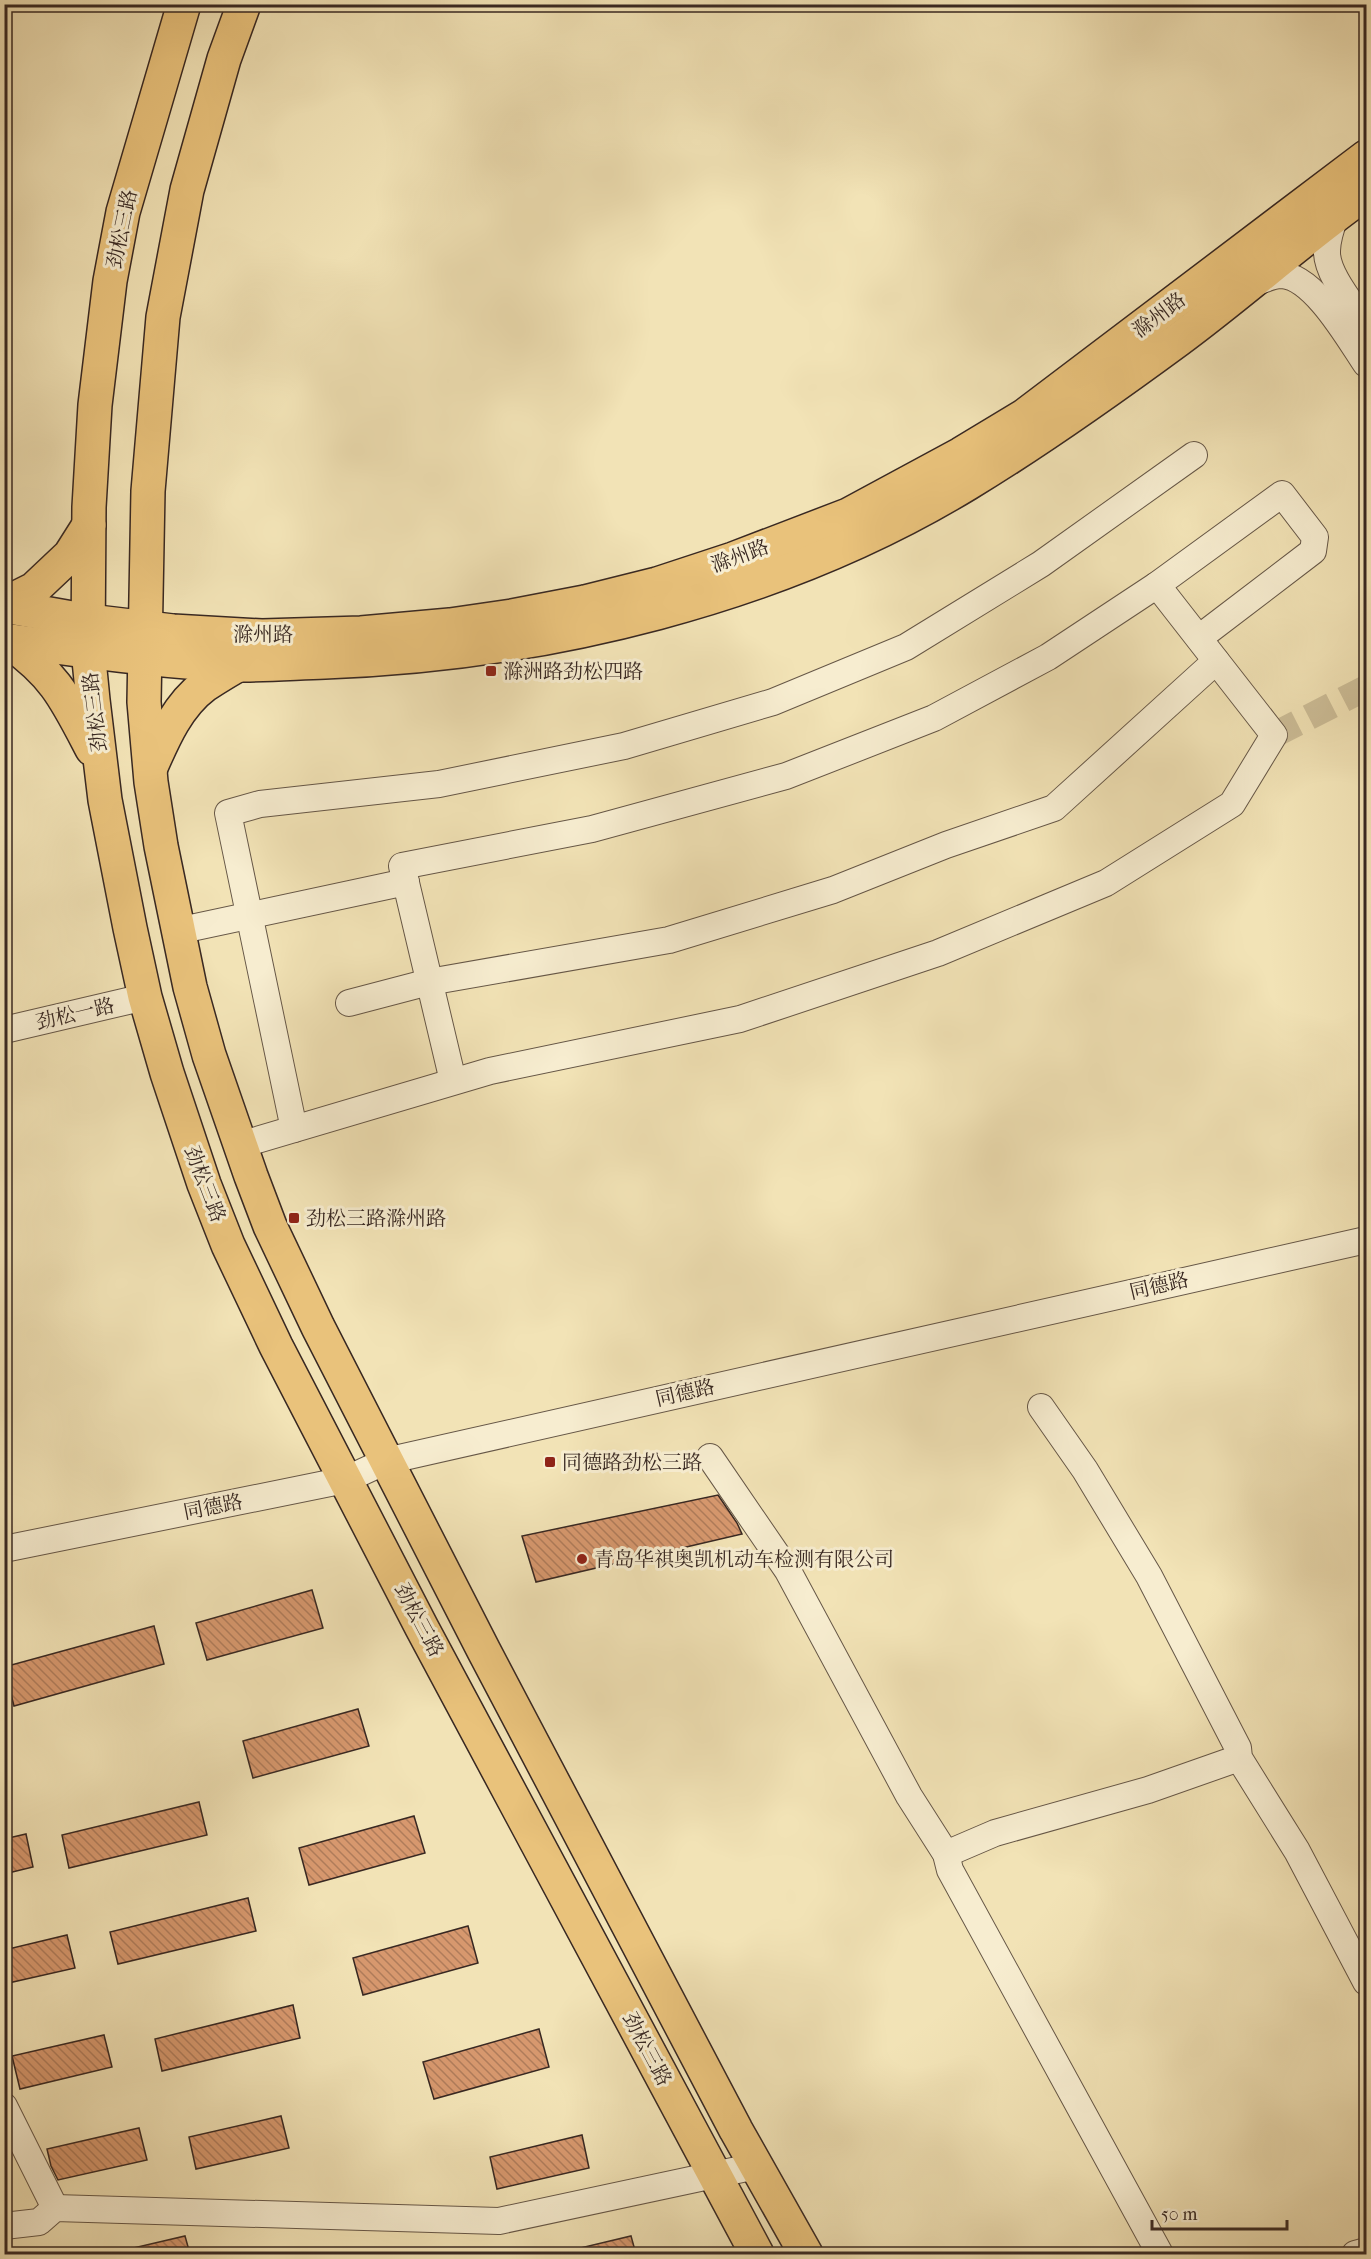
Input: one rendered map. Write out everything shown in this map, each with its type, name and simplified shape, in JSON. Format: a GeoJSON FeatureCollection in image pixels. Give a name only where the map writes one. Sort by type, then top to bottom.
{"type":"FeatureCollection","features":[{"type":"Feature","properties":{"kind":"main road","name":"劲松三路"},"geometry":{"type":"LineString","coordinates":[[184,4],[123,212],[110,281],[95,405],[89,525],[88,636],[101,767],[105,800],[145,997],[182,1123],[228,1245],[276,1346],[757,2254]]}},
{"type":"Feature","properties":{"kind":"main road"},"geometry":{"type":"LineString","coordinates":[[244,4],[224,59],[187,190],[163,317],[148,491],[144,702],[150,769],[161,846],[177,931],[208,1055],[240,1145],[270,1226],[318,1327],[756,2166],[806,2254]]}},
{"type":"Feature","properties":{"kind":"main road","name":"滁州路"},"geometry":{"type":"LineString","coordinates":[[144,643],[173,632],[262,636],[361,633],[450,625],[512,616],[585,602],[657,584],[744,555],[848,515],[961,454],[1024,416],[1366,157]]}},
{"type":"Feature","properties":{"kind":"main road","name":"滁州路"},"geometry":{"type":"LineString","coordinates":[[5,640],[88,636],[144,643],[238,665],[365,660],[519,643],[643,615],[753,582],[872,536],[967,484],[1039,438],[1180,339],[1336,214],[1366,193]]}},
{"type":"Feature","properties":{"kind":"main road"},"geometry":{"type":"LineString","coordinates":[[4,605],[34,589],[70,555],[89,525]]}},
{"type":"Feature","properties":{"kind":"main road","name":"滁州路"},"geometry":{"type":"LineString","coordinates":[[4,605],[88,636]]}},
{"type":"Feature","properties":{"kind":"main road"},"geometry":{"type":"LineString","coordinates":[[5,640],[38,664],[62,693],[101,767]]}},
{"type":"Feature","properties":{"kind":"main road"},"geometry":{"type":"LineString","coordinates":[[150,769],[170,726],[189,700],[204,686],[238,665]]}},
{"type":"Feature","properties":{"kind":"street"},"geometry":{"type":"LineString","coordinates":[[1336,214],[1329,233],[1326,251],[1326,286],[1366,364]]}},
{"type":"Feature","properties":{"kind":"street"},"geometry":{"type":"LineString","coordinates":[[1246,286],[1272,276],[1283,275],[1326,286],[1366,325]]}},
{"type":"Feature","properties":{"kind":"street"},"geometry":{"type":"LineString","coordinates":[[294,1129],[228,813],[260,804],[439,784],[624,746],[773,702],[906,647],[1041,564],[1194,455]]}},
{"type":"Feature","properties":{"kind":"street"},"geometry":{"type":"LineString","coordinates":[[453,1081],[402,866],[591,829],[786,776],[934,718],[1048,657],[1157,585],[1282,494],[1315,537],[1313,551],[1199,638]]}},
{"type":"Feature","properties":{"kind":"street"},"geometry":{"type":"LineString","coordinates":[[240,1145],[490,1071],[741,1019],[938,953],[1106,883],[1232,804],[1274,735],[1157,585]]}},
{"type":"Feature","properties":{"kind":"street"},"geometry":{"type":"LineString","coordinates":[[349,1003],[429,982],[669,940],[833,890],[945,845],[1054,808],[1216,661]]}},
{"type":"Feature","properties":{"kind":"street"},"geometry":{"type":"LineString","coordinates":[[177,931],[406,882]]}},
{"type":"Feature","properties":{"kind":"street","name":"劲松一路"},"geometry":{"type":"LineString","coordinates":[[4,1030],[145,997]]}},
{"type":"Feature","properties":{"kind":"street","name":"同德路"},"geometry":{"type":"LineString","coordinates":[[4,1549],[345,1480],[386,1461],[1366,1240]]}},
{"type":"Feature","properties":{"kind":"street"},"geometry":{"type":"LineString","coordinates":[[1041,1407],[1085,1470],[1149,1576],[1238,1748],[1239,1758],[1297,1851],[1366,1982]]}},
{"type":"Feature","properties":{"kind":"street"},"geometry":{"type":"LineString","coordinates":[[710,1457],[788,1571],[909,1796],[946,1854],[950,1870],[1160,2254]]}},
{"type":"Feature","properties":{"kind":"street"},"geometry":{"type":"LineString","coordinates":[[946,1854],[994,1833],[1148,1790],[1239,1758]]}},
{"type":"Feature","properties":{"kind":"street"},"geometry":{"type":"LineString","coordinates":[[4,2106],[55,2208]]}},
{"type":"Feature","properties":{"kind":"street"},"geometry":{"type":"LineString","coordinates":[[4,2226],[39,2223],[55,2208],[500,2221],[756,2166]]}},
{"type":"Feature","properties":{"kind":"street"},"geometry":{"type":"LineString","coordinates":[[1355,2254],[1366,2251]]}},
{"type":"Feature","properties":{"kind":"building","name":"青岛华祺奥凯机动车检测有限公司"},"geometry":{"type":"Polygon","coordinates":[[[718,1495],[742,1534],[536,1582],[522,1536],[718,1495]]]}},
{"type":"Feature","properties":{"kind":"building"},"geometry":{"type":"Polygon","coordinates":[[[312,1590],[323,1628],[207,1660],[196,1623],[312,1590]]]}},
{"type":"Feature","properties":{"kind":"building"},"geometry":{"type":"Polygon","coordinates":[[[154,1626],[164,1664],[14,1706],[4,1667],[154,1626]]]}},
{"type":"Feature","properties":{"kind":"building"},"geometry":{"type":"Polygon","coordinates":[[[358,1709],[369,1746],[253,1778],[243,1741],[358,1709]]]}},
{"type":"Feature","properties":{"kind":"building"},"geometry":{"type":"Polygon","coordinates":[[[199,1802],[207,1835],[69,1868],[62,1835],[199,1802]]]}},
{"type":"Feature","properties":{"kind":"building"},"geometry":{"type":"Polygon","coordinates":[[[414,1816],[425,1853],[309,1885],[299,1848],[414,1816]]]}},
{"type":"Feature","properties":{"kind":"building"},"geometry":{"type":"Polygon","coordinates":[[[26,1834],[33,1867],[4,1874],[4,1839],[26,1834]]]}},
{"type":"Feature","properties":{"kind":"building"},"geometry":{"type":"Polygon","coordinates":[[[248,1898],[256,1931],[118,1964],[110,1932],[248,1898]]]}},
{"type":"Feature","properties":{"kind":"building"},"geometry":{"type":"Polygon","coordinates":[[[468,1926],[478,1963],[363,1995],[353,1958],[468,1926]]]}},
{"type":"Feature","properties":{"kind":"building"},"geometry":{"type":"Polygon","coordinates":[[[67,1935],[75,1968],[4,1984],[4,1950],[67,1935]]]}},
{"type":"Feature","properties":{"kind":"building"},"geometry":{"type":"Polygon","coordinates":[[[293,2005],[300,2038],[162,2071],[155,2039],[293,2005]]]}},
{"type":"Feature","properties":{"kind":"building"},"geometry":{"type":"Polygon","coordinates":[[[539,2029],[549,2067],[434,2099],[423,2062],[539,2029]]]}},
{"type":"Feature","properties":{"kind":"building"},"geometry":{"type":"Polygon","coordinates":[[[104,2035],[112,2067],[20,2089],[12,2056],[104,2035]]]}},
{"type":"Feature","properties":{"kind":"building"},"geometry":{"type":"Polygon","coordinates":[[[281,2116],[289,2148],[196,2169],[189,2137],[281,2116]]]}},
{"type":"Feature","properties":{"kind":"building"},"geometry":{"type":"Polygon","coordinates":[[[139,2128],[147,2160],[58,2180],[51,2166],[47,2149],[139,2128]]]}},
{"type":"Feature","properties":{"kind":"building"},"geometry":{"type":"Polygon","coordinates":[[[582,2135],[589,2168],[497,2189],[490,2157],[582,2135]]]}},
{"type":"Feature","properties":{"kind":"building"},"geometry":{"type":"Polygon","coordinates":[[[185,2236],[190,2254],[130,2254],[129,2249],[185,2236]]]}},
{"type":"Feature","properties":{"kind":"building"},"geometry":{"type":"Polygon","coordinates":[[[631,2236],[636,2254],[576,2254],[576,2249],[631,2236]]]}},
{"type":"Feature","properties":{"kind":"tunnel"},"geometry":{"type":"LineString","coordinates":[[1274,735],[1366,688]]}},
{"type":"Feature","properties":{"kind":"place","name":"滁洲路劲松四路"},"geometry":{"type":"Point","coordinates":[491,671]}},
{"type":"Feature","properties":{"kind":"place","name":"劲松三路滁州路"},"geometry":{"type":"Point","coordinates":[294,1218]}},
{"type":"Feature","properties":{"kind":"place","name":"同德路劲松三路"},"geometry":{"type":"Point","coordinates":[550,1462]}},
{"type":"Feature","properties":{"kind":"place","name":"青岛华祺奥凯机动车检测有限公司"},"geometry":{"type":"Point","coordinates":[582,1559]}}]}
